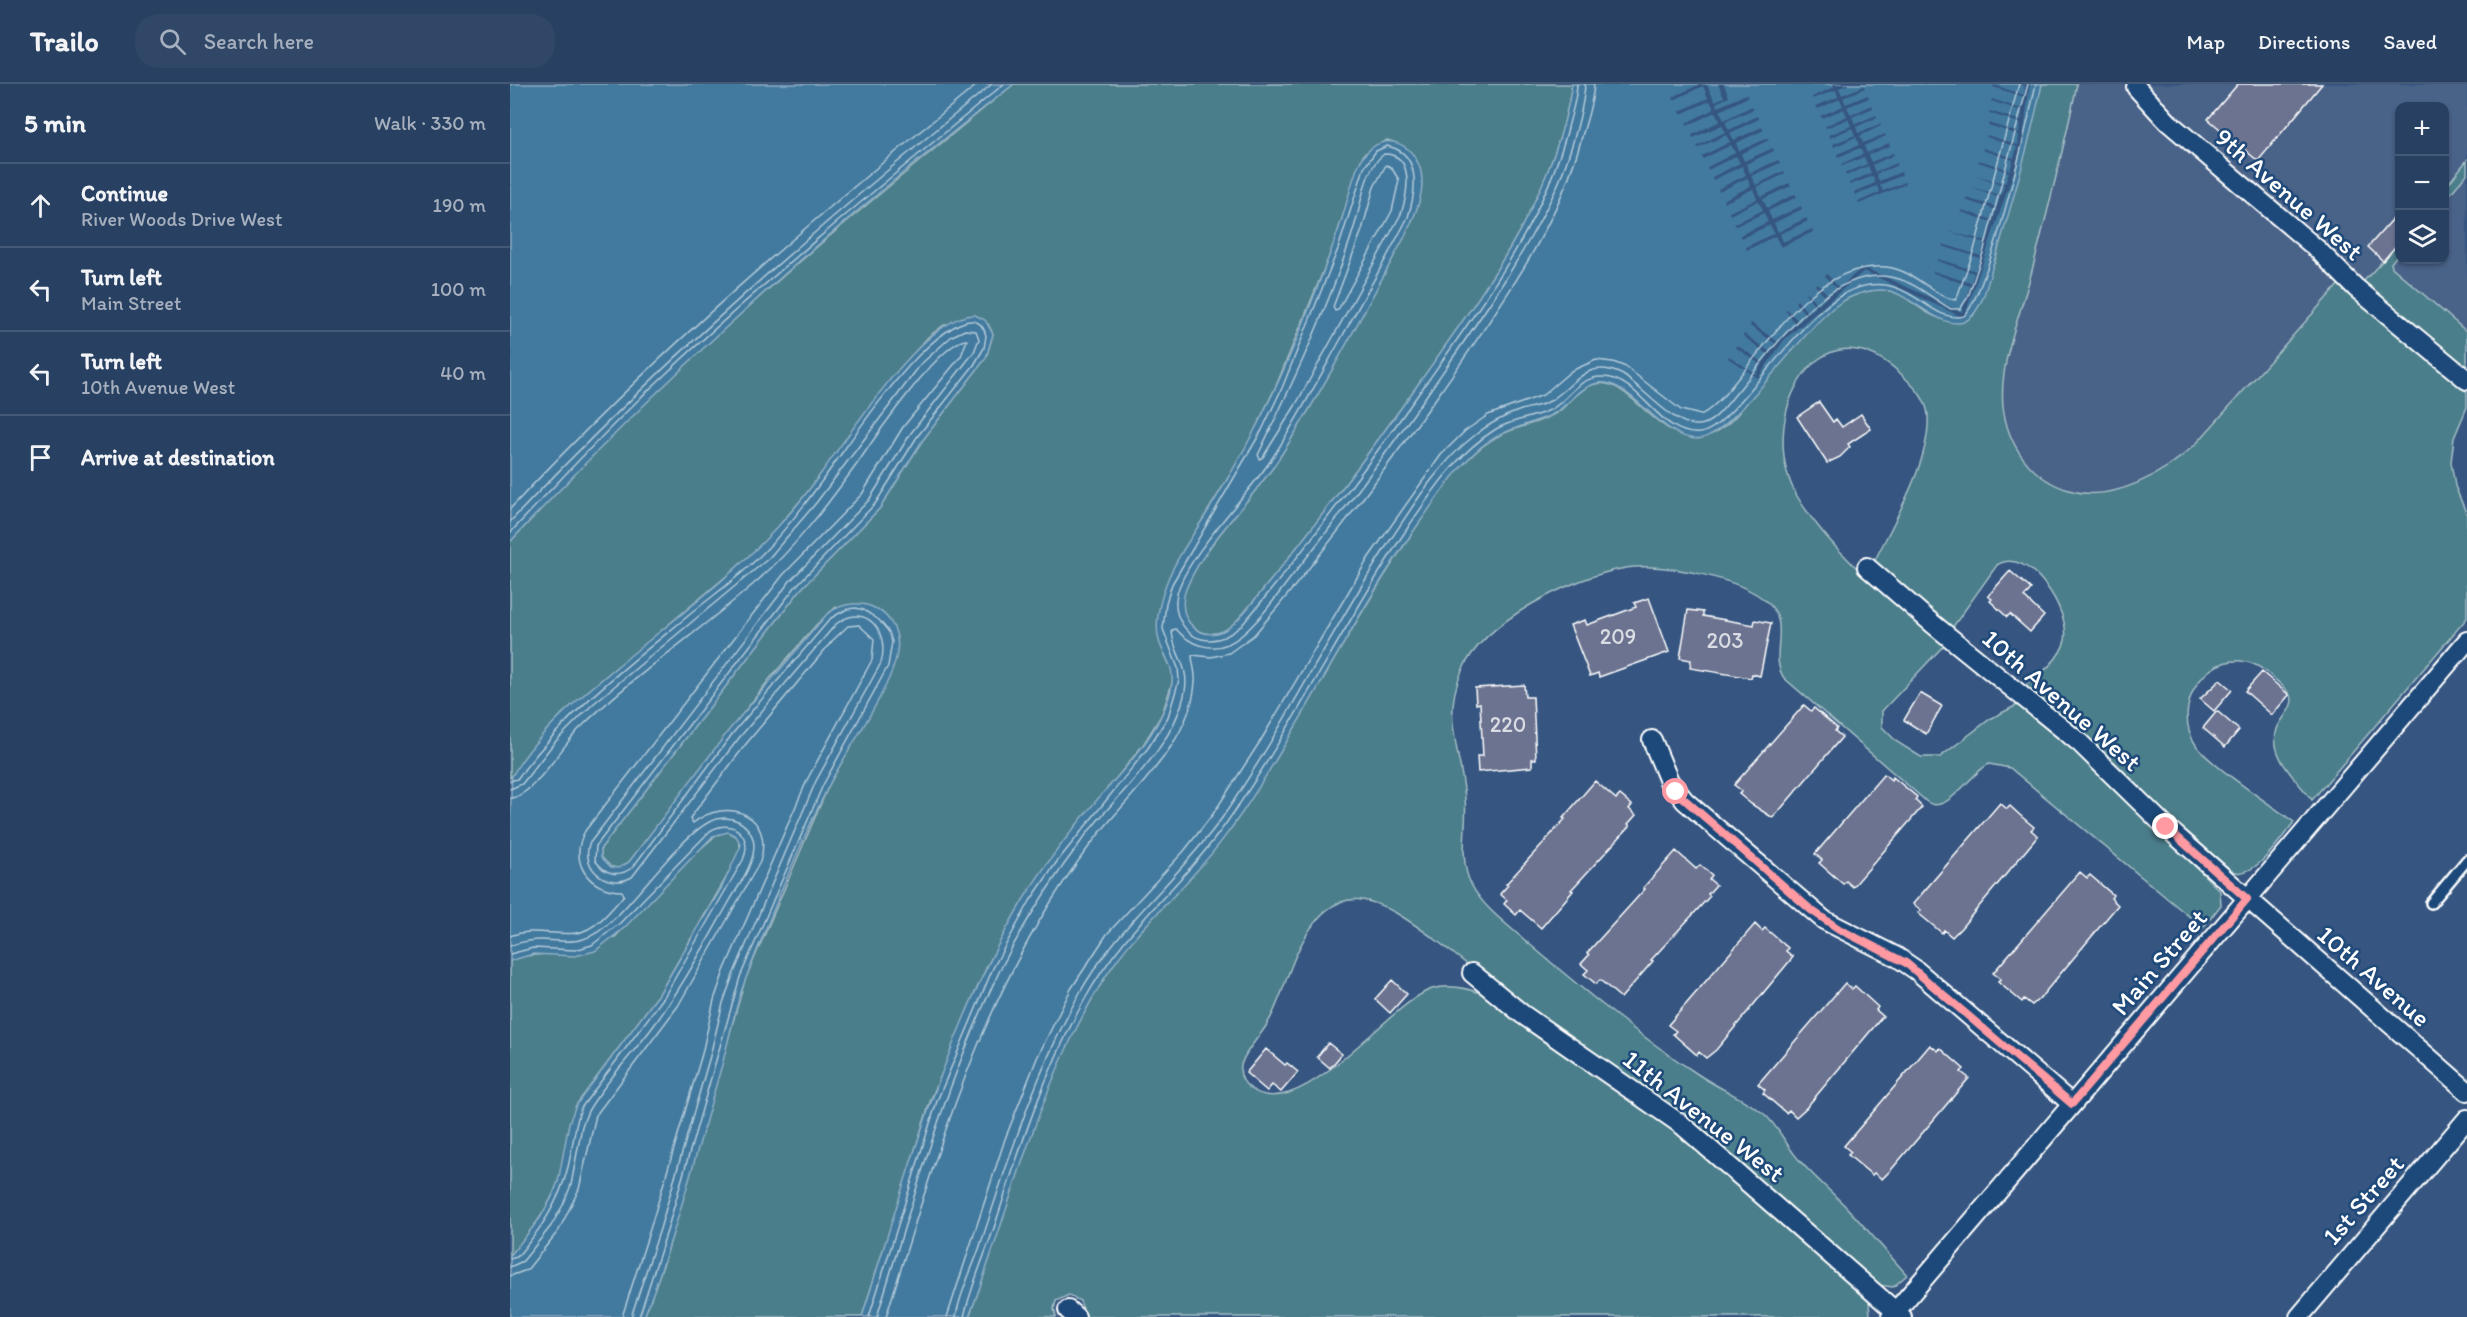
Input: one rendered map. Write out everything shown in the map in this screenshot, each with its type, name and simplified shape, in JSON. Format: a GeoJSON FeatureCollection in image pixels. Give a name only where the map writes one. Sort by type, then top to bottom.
{"type":"FeatureCollection","features":[{"type":"Feature","properties":{"kind":"street","name":"9th Avenue West"},"geometry":{"type":"LineString","coordinates":[[2136,87],[2174,127],[2316,249],[2356,288],[2467,380]]}},
{"type":"Feature","properties":{"kind":"street","name":"10th Avenue West"},"geometry":{"type":"LineString","coordinates":[[1868,567],[1933,624],[2080,743],[2148,810],[2247,899]]}},
{"type":"Feature","properties":{"kind":"street","name":"Main Street"},"geometry":{"type":"LineString","coordinates":[[1896,1315],[2072,1104],[2467,641]]}},
{"type":"Feature","properties":{"kind":"street"},"geometry":{"type":"LineString","coordinates":[[1652,740],[1673,788],[1702,816],[1824,920],[1897,957],[1916,970],[2072,1104]]}},
{"type":"Feature","properties":{"kind":"street","name":"10th Avenue"},"geometry":{"type":"LineString","coordinates":[[2247,899],[2467,1091]]}},
{"type":"Feature","properties":{"kind":"street","name":"11th Avenue West"},"geometry":{"type":"LineString","coordinates":[[1472,973],[1522,1014],[1682,1125],[1896,1315]]}},
{"type":"Feature","properties":{"kind":"street","name":"1st Street"},"geometry":{"type":"LineString","coordinates":[[2300,1317],[2467,1119]]}},
{"type":"Feature","properties":{"kind":"lane"},"geometry":{"type":"LineString","coordinates":[[2431,903],[2467,860]]}},
{"type":"Feature","properties":{"kind":"shaded area"},"geometry":{"type":"Polygon","coordinates":[[[2042,84],[2467,84],[2467,392],[2361,304],[2137,566],[1841,302],[1939,318],[2007,218],[2042,84]]]}},
{"type":"Feature","properties":{"kind":"green space"},"geometry":{"type":"Polygon","coordinates":[[[1014,84],[1572,84],[1563,126],[1550,166],[1533,205],[1468,314],[1357,469],[1271,581],[1231,626],[1214,634],[1206,633],[1192,626],[1184,611],[1184,594],[1190,579],[1212,545],[1266,477],[1293,436],[1404,238],[1418,206],[1421,185],[1419,175],[1416,165],[1404,150],[1387,140],[1364,154],[1333,247],[1276,386],[1244,452],[1176,563],[1163,651],[1172,670],[1173,680],[1162,714],[1143,745],[1051,859],[1025,898],[987,966],[931,1099],[862,1317],[644,1317],[665,1260],[745,980],[828,787],[893,668],[836,607],[816,625],[768,681],[629,862],[619,868],[611,867],[601,857],[601,848],[801,589],[880,508],[922,441],[986,358],[993,334],[988,324],[944,325],[928,337],[892,378],[806,494],[760,548],[562,714],[510,778],[510,542],[583,464],[702,349],[834,233],[1014,84]]]}},
{"type":"Feature","properties":{"kind":"green space"},"geometry":{"type":"Polygon","coordinates":[[[2042,84],[2077,84],[2049,206],[2007,357],[2003,406],[2005,420],[2016,446],[2032,469],[2043,478],[2069,490],[2103,493],[2137,483],[2154,475],[2196,444],[2339,284],[2467,392],[2467,407],[2454,438],[2451,462],[2455,486],[2467,515],[2467,618],[2312,800],[2286,768],[2277,749],[2275,739],[2277,729],[2290,708],[2292,700],[2280,684],[2252,664],[2234,661],[2218,665],[2204,676],[2193,691],[2188,708],[2188,727],[2196,745],[2214,764],[2294,822],[2267,856],[2250,870],[2241,872],[2232,871],[2022,688],[2053,661],[2065,640],[2065,628],[2055,599],[2034,573],[2022,564],[2009,561],[1997,565],[1950,631],[1873,564],[1909,491],[1923,452],[1928,415],[1922,397],[1914,388],[1901,374],[1871,354],[1843,350],[1820,359],[1801,378],[1789,404],[1783,434],[1786,466],[1797,496],[1811,518],[1846,558],[1946,643],[1882,711],[1882,727],[1897,742],[1921,757],[1940,757],[1990,719],[2021,703],[2082,753],[2220,891],[2221,905],[2203,928],[2010,768],[1989,764],[1950,799],[1935,805],[1927,802],[1784,678],[1778,660],[1779,630],[1775,612],[1756,594],[1721,579],[1659,567],[1626,568],[1581,580],[1557,591],[1532,604],[1489,635],[1473,653],[1462,671],[1453,704],[1454,734],[1466,809],[1465,864],[1471,884],[1482,901],[1496,916],[1548,960],[1633,1028],[1699,1075],[1763,1113],[1774,1124],[1796,1156],[1907,1275],[1893,1287],[1878,1285],[1436,940],[1395,912],[1376,903],[1359,900],[1342,902],[1326,911],[1311,928],[1296,955],[1271,1018],[1244,1057],[1240,1073],[1243,1081],[1250,1088],[1270,1096],[1293,1091],[1318,1078],[1392,1016],[1432,989],[1451,987],[1481,993],[1638,1098],[1869,1300],[1870,1317],[1086,1317],[1080,1301],[1069,1295],[1056,1301],[1054,1309],[1056,1317],[969,1317],[1045,1098],[1059,1063],[1090,1002],[1133,939],[1213,851],[1234,824],[1278,756],[1381,581],[1428,509],[1456,472],[1477,451],[1498,436],[1546,418],[1560,410],[1587,387],[1603,383],[1617,388],[1675,432],[1693,437],[1714,433],[1738,414],[1789,350],[1820,317],[1837,304],[1856,295],[1875,290],[1886,290],[1903,296],[1924,311],[1940,318],[1973,316],[1996,257],[2042,84]]]}},
{"type":"Feature","properties":{"kind":"green space"},"geometry":{"type":"Polygon","coordinates":[[[2467,160],[2467,174],[2449,195],[2449,183],[2467,160]]]}},
{"type":"Feature","properties":{"kind":"green space"},"geometry":{"type":"Polygon","coordinates":[[[2395,247],[2392,267],[2467,332],[2467,369],[2363,282],[2395,247]]]}},
{"type":"Feature","properties":{"kind":"green space"},"geometry":{"type":"Polygon","coordinates":[[[720,832],[731,833],[738,838],[740,852],[738,857],[659,994],[576,1105],[561,1173],[554,1193],[537,1221],[510,1256],[510,961],[523,956],[548,954],[615,937],[692,856],[720,832]]]}},
{"type":"Feature","properties":{"kind":"water"},"geometry":{"type":"Polygon","coordinates":[[[510,84],[1014,84],[881,191],[753,303],[629,420],[510,542],[510,84]]]}},
{"type":"Feature","properties":{"kind":"water"},"geometry":{"type":"Polygon","coordinates":[[[1572,84],[2042,84],[2020,175],[1985,292],[1976,311],[1963,322],[1954,323],[1943,320],[1890,291],[1876,290],[1862,293],[1843,301],[1822,318],[1747,403],[1711,434],[1697,439],[1683,436],[1670,429],[1619,388],[1607,383],[1594,384],[1555,413],[1505,432],[1489,441],[1464,463],[1435,500],[1384,576],[1272,766],[1234,825],[1201,866],[1126,949],[1104,979],[1081,1019],[1044,1102],[969,1317],[862,1317],[912,1157],[950,1051],[996,949],[1023,900],[1048,862],[1140,750],[1155,728],[1164,709],[1170,695],[1172,675],[1159,641],[1157,620],[1166,584],[1181,553],[1238,461],[1275,389],[1324,269],[1358,166],[1367,152],[1377,144],[1398,143],[1408,149],[1420,170],[1422,190],[1418,204],[1404,238],[1293,436],[1265,479],[1215,540],[1194,572],[1186,589],[1184,608],[1190,624],[1196,630],[1204,633],[1213,634],[1227,629],[1248,608],[1336,497],[1468,314],[1533,205],[1550,166],[1563,126],[1572,84]]]}},
{"type":"Feature","properties":{"kind":"water"},"geometry":{"type":"Polygon","coordinates":[[[975,315],[985,320],[993,334],[986,358],[922,441],[880,508],[801,589],[601,848],[601,857],[611,867],[619,868],[629,862],[729,730],[827,614],[840,607],[853,604],[877,609],[886,616],[897,638],[894,666],[868,719],[818,808],[746,978],[676,1223],[644,1317],[510,1317],[510,1256],[540,1218],[551,1199],[558,1182],[569,1123],[576,1105],[659,994],[722,887],[741,845],[736,836],[728,832],[713,836],[624,928],[595,951],[575,956],[533,954],[510,961],[512,776],[535,743],[563,713],[720,582],[785,519],[882,389],[930,337],[954,321],[975,315]]]}},
{"type":"Feature","properties":{"kind":"pier"},"geometry":{"type":"Polygon","coordinates":[[[1700,84],[1707,85],[1715,101],[1724,97],[1718,84],[1724,84],[1729,97],[1716,103],[1718,107],[1746,94],[1748,97],[1720,111],[1724,120],[1752,106],[1754,109],[1725,122],[1729,130],[1757,116],[1759,119],[1730,133],[1734,140],[1762,127],[1764,130],[1736,143],[1739,151],[1768,138],[1769,140],[1741,154],[1744,161],[1773,148],[1774,151],[1746,164],[1750,173],[1778,160],[1780,163],[1751,176],[1756,185],[1784,171],[1785,174],[1757,187],[1761,197],[1789,183],[1791,186],[1763,199],[1767,208],[1795,194],[1797,197],[1768,211],[1772,220],[1801,206],[1802,209],[1774,223],[1778,232],[1806,218],[1808,221],[1780,234],[1783,242],[1812,229],[1813,232],[1781,247],[1775,236],[1747,250],[1746,247],[1774,233],[1770,225],[1742,238],[1740,235],[1768,222],[1764,213],[1736,226],[1734,224],[1763,210],[1758,201],[1730,215],[1729,212],[1757,199],[1753,189],[1724,203],[1723,200],[1751,186],[1747,178],[1719,192],[1718,189],[1746,175],[1742,166],[1713,180],[1712,177],[1740,163],[1736,156],[1708,170],[1707,167],[1735,153],[1731,145],[1703,159],[1702,156],[1730,142],[1726,135],[1698,148],[1697,146],[1725,132],[1722,125],[1693,138],[1692,135],[1720,121],[1715,112],[1687,126],[1686,123],[1714,109],[1710,101],[1681,114],[1680,111],[1708,98],[1703,86],[1674,100],[1673,97],[1700,84]]]}},
{"type":"Feature","properties":{"kind":"pier"},"geometry":{"type":"Polygon","coordinates":[[[1833,84],[1849,84],[1839,88],[1842,95],[1864,86],[1865,88],[1843,98],[1846,104],[1868,95],[1869,98],[1847,107],[1851,115],[1872,105],[1873,108],[1852,117],[1855,124],[1876,115],[1878,117],[1856,127],[1858,133],[1880,124],[1881,126],[1860,136],[1863,143],[1885,134],[1886,136],[1864,146],[1867,153],[1889,143],[1890,146],[1868,155],[1871,162],[1893,153],[1894,155],[1872,165],[1875,172],[1897,163],[1898,165],[1876,174],[1879,181],[1901,172],[1902,175],[1880,185],[1883,191],[1905,182],[1906,184],[1859,204],[1858,202],[1880,192],[1877,186],[1855,195],[1854,192],[1875,183],[1873,176],[1850,185],[1849,183],[1871,173],[1868,166],[1846,176],[1845,173],[1867,164],[1864,157],[1842,166],[1841,164],[1863,154],[1860,148],[1838,157],[1837,154],[1859,145],[1856,137],[1834,147],[1833,144],[1855,135],[1852,128],[1830,138],[1829,135],[1851,126],[1848,119],[1826,128],[1825,126],[1847,116],[1844,109],[1822,118],[1820,116],[1843,106],[1840,99],[1818,109],[1816,106],[1838,97],[1836,90],[1813,99],[1812,97],[1834,87],[1833,84]]]}},
{"type":"Feature","properties":{"kind":"pier"},"geometry":{"type":"Polygon","coordinates":[[[2019,84],[2030,84],[2022,147],[1964,318],[1864,271],[1784,340],[1758,378],[1728,358],[1729,356],[1756,374],[1761,365],[1735,347],[1737,345],[1763,363],[1769,355],[1743,336],[1744,334],[1770,352],[1776,344],[1750,326],[1751,323],[1778,342],[1796,324],[1785,310],[1787,309],[1799,322],[1806,315],[1795,302],[1797,300],[1808,313],[1816,307],[1805,293],[1807,292],[1818,305],[1826,298],[1815,285],[1817,283],[1829,296],[1837,289],[1825,276],[1827,274],[1839,288],[1863,267],[1962,312],[1970,286],[1933,273],[1933,271],[1971,283],[1974,273],[1937,261],[1938,259],[1976,271],[1980,258],[1942,246],[1943,244],[1981,256],[1984,243],[1947,231],[1986,241],[1992,222],[1961,212],[1962,210],[1993,220],[1996,210],[1965,200],[1966,198],[1997,207],[2000,197],[1970,187],[2001,195],[2004,185],[1974,175],[2005,183],[2009,172],[1978,162],[1979,160],[2010,170],[2013,160],[1982,150],[1983,148],[2014,158],[2017,147],[1986,137],[1987,135],[2018,145],[2019,135],[1988,125],[1988,123],[2019,133],[2020,123],[1989,113],[1990,111],[2021,121],[2022,111],[1991,101],[1992,99],[2022,109],[2024,97],[1993,87],[1994,85],[2024,95],[2025,86],[2019,84]]]}},
{"type":"Feature","properties":{"kind":"building"},"geometry":{"type":"Polygon","coordinates":[[[2238,84],[2322,84],[2258,161],[2208,119],[2238,84]]]}},
{"type":"Feature","properties":{"kind":"building"},"geometry":{"type":"Polygon","coordinates":[[[2395,217],[2395,247],[2383,261],[2368,247],[2395,217]]]}},
{"type":"Feature","properties":{"kind":"building"},"geometry":{"type":"Polygon","coordinates":[[[1819,402],[1833,422],[1836,419],[1842,427],[1861,414],[1871,429],[1848,444],[1850,447],[1840,457],[1827,463],[1797,417],[1819,402]]]}},
{"type":"Feature","properties":{"kind":"building"},"geometry":{"type":"Polygon","coordinates":[[[2010,571],[2031,589],[2024,597],[2044,616],[2030,632],[2010,614],[2007,617],[1990,601],[1992,599],[1988,596],[2010,571]]]}},
{"type":"Feature","properties":{"kind":"building"},"geometry":{"type":"Polygon","coordinates":[[[1649,598],[1669,652],[1599,677],[1598,673],[1590,676],[1570,625],[1585,620],[1587,625],[1636,607],[1634,603],[1649,598]]]}},
{"type":"Feature","properties":{"kind":"building"},"geometry":{"type":"Polygon","coordinates":[[[1688,610],[1703,612],[1703,616],[1754,625],[1755,620],[1771,623],[1760,676],[1752,674],[1751,678],[1690,668],[1691,660],[1680,658],[1688,610]]]}},
{"type":"Feature","properties":{"kind":"building"},"geometry":{"type":"Polygon","coordinates":[[[2262,672],[2289,695],[2272,715],[2245,691],[2262,672]]]}},
{"type":"Feature","properties":{"kind":"building"},"geometry":{"type":"Polygon","coordinates":[[[2220,680],[2232,690],[2214,711],[2200,699],[2220,680]]]}},
{"type":"Feature","properties":{"kind":"building"},"geometry":{"type":"Polygon","coordinates":[[[1524,685],[1525,697],[1533,697],[1536,759],[1532,759],[1532,767],[1478,772],[1477,756],[1483,756],[1480,703],[1476,704],[1475,688],[1524,685]]]}},
{"type":"Feature","properties":{"kind":"building"},"geometry":{"type":"Polygon","coordinates":[[[1920,693],[1942,706],[1926,734],[1904,720],[1920,693]]]}},
{"type":"Feature","properties":{"kind":"building"},"geometry":{"type":"Polygon","coordinates":[[[1804,705],[1811,711],[1814,708],[1837,728],[1835,731],[1842,737],[1773,818],[1739,794],[1742,791],[1734,785],[1804,705]]]}},
{"type":"Feature","properties":{"kind":"building"},"geometry":{"type":"Polygon","coordinates":[[[2217,711],[2239,730],[2225,747],[2203,728],[2217,711]]]}},
{"type":"Feature","properties":{"kind":"building"},"geometry":{"type":"Polygon","coordinates":[[[1884,774],[1891,780],[1893,777],[1917,797],[1915,800],[1922,807],[1853,887],[1846,881],[1843,884],[1819,863],[1822,860],[1815,854],[1884,774]]]}},
{"type":"Feature","properties":{"kind":"building"},"geometry":{"type":"Polygon","coordinates":[[[1595,781],[1616,799],[1620,795],[1632,805],[1629,809],[1636,815],[1628,824],[1630,826],[1571,890],[1573,891],[1541,928],[1520,910],[1516,915],[1504,904],[1507,900],[1500,894],[1508,885],[1506,884],[1565,819],[1563,818],[1595,781]]]}},
{"type":"Feature","properties":{"kind":"building"},"geometry":{"type":"Polygon","coordinates":[[[2000,803],[2007,809],[2010,806],[2034,827],[2031,830],[2038,836],[1961,928],[1952,937],[1944,930],[1942,933],[1918,913],[1921,910],[1913,904],[2000,803]]]}},
{"type":"Feature","properties":{"kind":"building"},"geometry":{"type":"Polygon","coordinates":[[[1676,851],[1696,869],[1700,865],[1712,875],[1709,879],[1716,885],[1708,894],[1710,896],[1651,960],[1653,961],[1621,998],[1600,980],[1596,984],[1584,974],[1588,970],[1581,964],[1589,955],[1587,953],[1676,851]]]}},
{"type":"Feature","properties":{"kind":"building"},"geometry":{"type":"Polygon","coordinates":[[[2080,872],[2087,878],[2090,875],[2113,895],[2111,898],[2118,905],[2041,997],[2032,1005],[2024,999],[2022,1002],[1998,982],[2001,979],[1993,973],[2080,872]]]}},
{"type":"Feature","properties":{"kind":"building"},"geometry":{"type":"Polygon","coordinates":[[[1755,924],[1762,931],[1765,928],[1788,948],[1786,951],[1793,957],[1716,1050],[1706,1058],[1699,1052],[1697,1055],[1673,1034],[1676,1031],[1668,1025],[1755,924]]]}},
{"type":"Feature","properties":{"kind":"building"},"geometry":{"type":"Polygon","coordinates":[[[1392,980],[1407,994],[1390,1013],[1375,999],[1392,980]]]}},
{"type":"Feature","properties":{"kind":"building"},"geometry":{"type":"Polygon","coordinates":[[[1845,983],[1852,989],[1855,986],[1878,1007],[1876,1010],[1883,1016],[1806,1108],[1796,1117],[1789,1110],[1786,1113],[1763,1093],[1765,1090],[1758,1084],[1845,983]]]}},
{"type":"Feature","properties":{"kind":"building"},"geometry":{"type":"Polygon","coordinates":[[[1328,1043],[1342,1054],[1330,1068],[1317,1057],[1328,1043]]]}},
{"type":"Feature","properties":{"kind":"building"},"geometry":{"type":"Polygon","coordinates":[[[1930,1045],[1938,1051],[1940,1048],[1964,1069],[1961,1072],[1969,1078],[1882,1179],[1874,1173],[1872,1175],[1848,1155],[1851,1152],[1844,1146],[1930,1045]]]}},
{"type":"Feature","properties":{"kind":"building"},"geometry":{"type":"Polygon","coordinates":[[[1266,1049],[1285,1065],[1287,1063],[1298,1072],[1281,1092],[1272,1085],[1267,1091],[1246,1073],[1266,1049]]]}},
{"type":"Feature","properties":{"kind":"route"},"geometry":{"type":"LineString","coordinates":[[1676,792],[1811,910],[1839,929],[1916,970],[2072,1104],[2247,899],[2166,827]]}}]}
